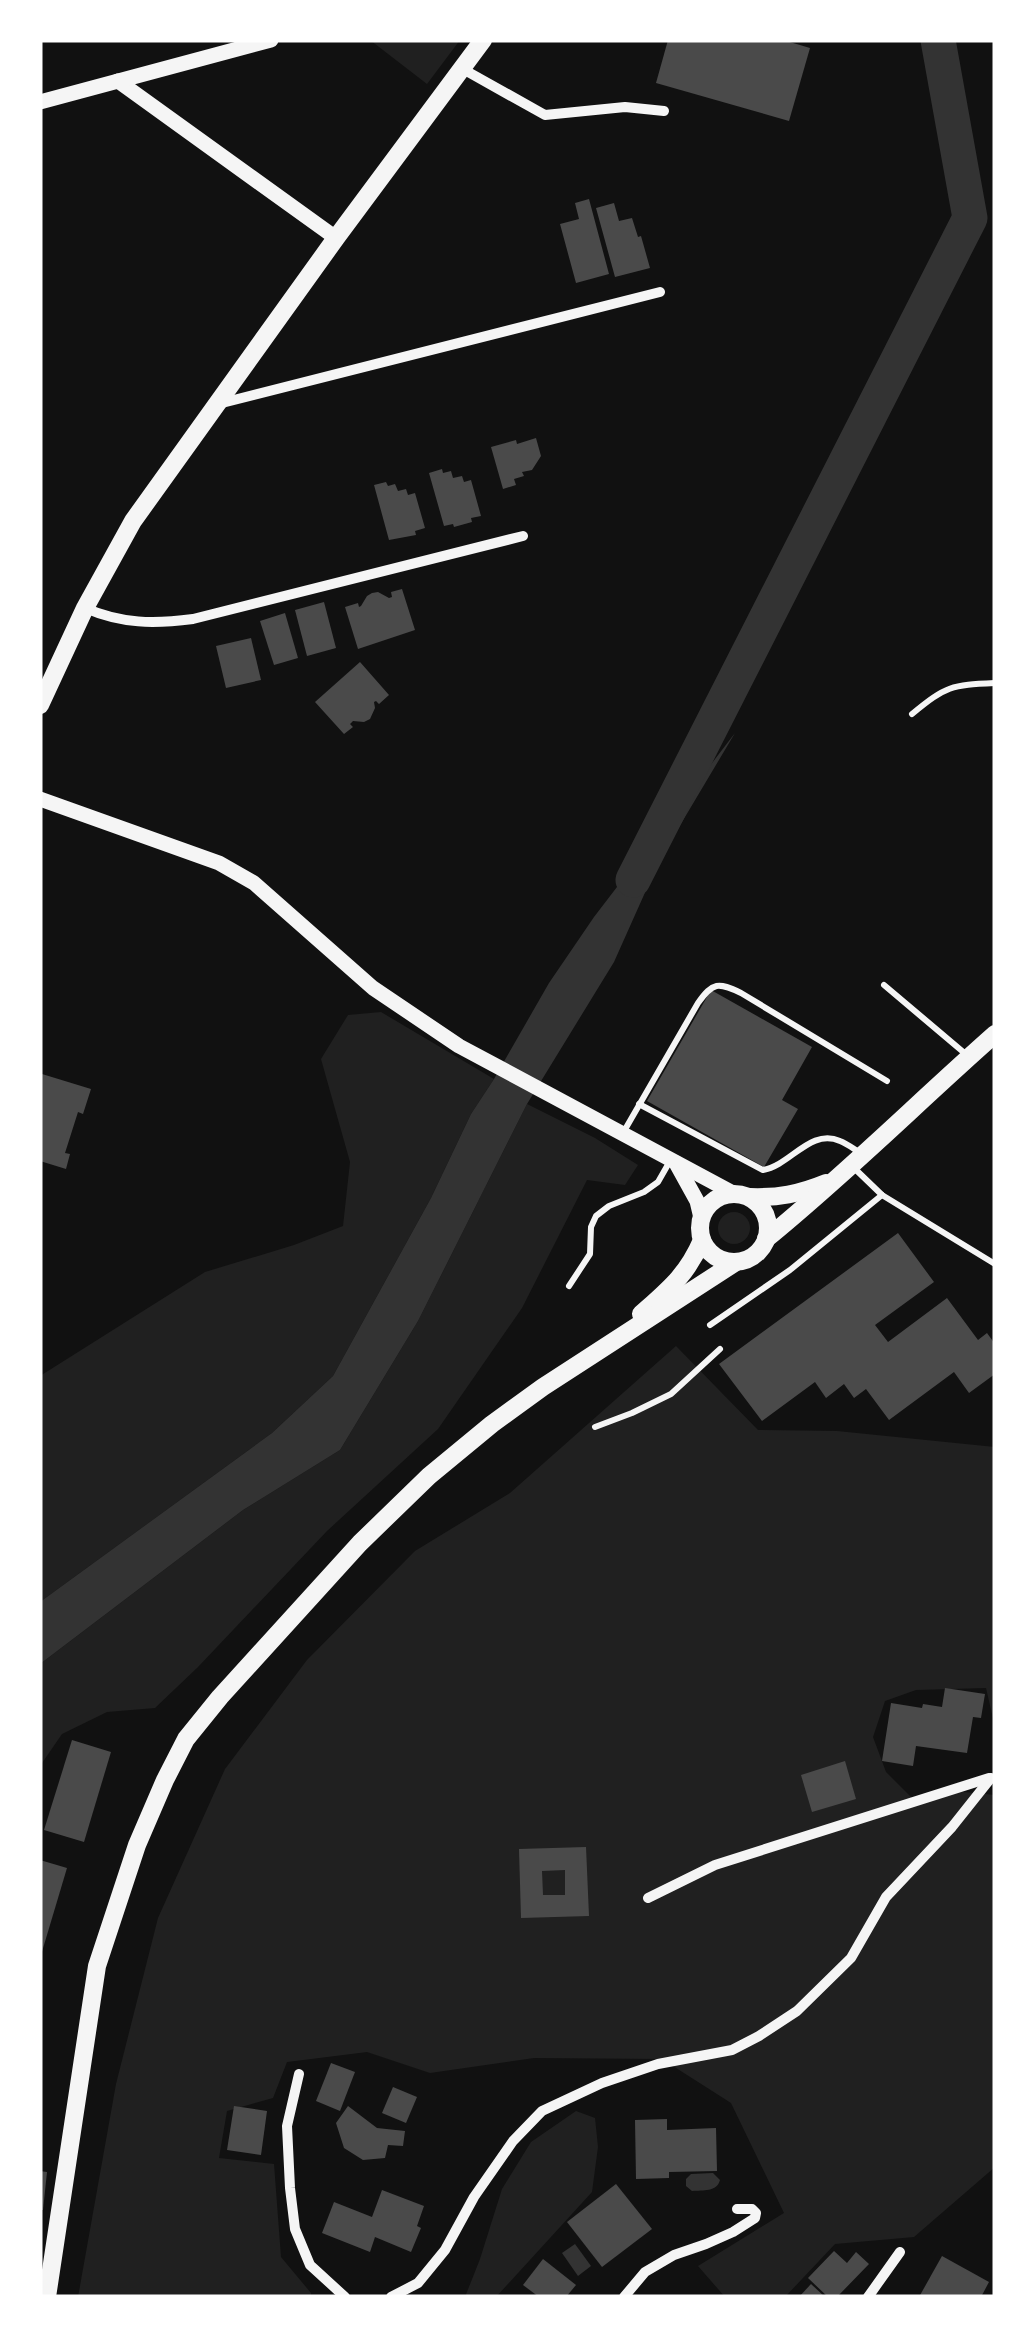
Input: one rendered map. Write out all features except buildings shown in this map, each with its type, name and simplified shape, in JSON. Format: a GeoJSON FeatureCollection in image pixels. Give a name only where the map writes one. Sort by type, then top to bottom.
{"type":"FeatureCollection","features":[{"type":"Feature","properties":{"kind":"main road"},"geometry":{"type":"LineString","coordinates":[[43,693],[133,521],[482,40]]}},
{"type":"Feature","properties":{"kind":"main road"},"geometry":{"type":"LineString","coordinates":[[594,1352],[736,1262],[749,1258],[995,1034]]}},
{"type":"Feature","properties":{"kind":"main road"},"geometry":{"type":"LineString","coordinates":[[47,2297],[97,1966],[137,1845],[186,1739],[360,1543],[429,1476],[492,1424],[594,1352],[674,1284],[692,1263],[702,1240],[701,1218],[708,1205],[721,1196],[775,1198],[809,1190],[852,1166]]}},
{"type":"Feature","properties":{"kind":"main road"},"geometry":{"type":"LineString","coordinates":[[742,1195],[757,1202],[767,1219],[766,1239]]}},
{"type":"Feature","properties":{"kind":"main road"},"geometry":{"type":"LineString","coordinates":[[702,1240],[715,1256],[736,1262]]}},
{"type":"Feature","properties":{"kind":"street"},"geometry":{"type":"LineString","coordinates":[[40,102],[271,40]]}},
{"type":"Feature","properties":{"kind":"street"},"geometry":{"type":"LineString","coordinates":[[462,68],[545,115],[625,107],[664,111]]}},
{"type":"Feature","properties":{"kind":"street"},"geometry":{"type":"LineString","coordinates":[[118,81],[336,238]]}},
{"type":"Feature","properties":{"kind":"street"},"geometry":{"type":"LineString","coordinates":[[217,405],[660,292]]}},
{"type":"Feature","properties":{"kind":"street"},"geometry":{"type":"LineString","coordinates":[[86,608],[126,622],[156,624],[193,618],[523,536]]}},
{"type":"Feature","properties":{"kind":"street"},"geometry":{"type":"LineString","coordinates":[[40,798],[219,863],[254,883],[373,988],[459,1046],[742,1195]]}},
{"type":"Feature","properties":{"kind":"street"},"geometry":{"type":"LineString","coordinates":[[673,1161],[698,1201],[701,1218]]}},
{"type":"Feature","properties":{"kind":"street"},"geometry":{"type":"LineString","coordinates":[[648,1898],[715,1865],[993,1778]]}},
{"type":"Feature","properties":{"kind":"street"},"geometry":{"type":"LineString","coordinates":[[391,2297],[418,2283],[445,2250],[474,2197],[513,2141],[542,2111],[602,2083],[658,2064],[732,2050],[798,2011],[851,1958],[886,1897],[993,1778]]}},
{"type":"Feature","properties":{"kind":"street"},"geometry":{"type":"LineString","coordinates":[[299,2074],[287,2126],[295,2229],[310,2264],[344,2297]]}},
{"type":"Feature","properties":{"kind":"street"},"geometry":{"type":"LineString","coordinates":[[624,2297],[645,2272],[755,2218],[752,2209],[738,2209]]}},
{"type":"Feature","properties":{"kind":"street"},"geometry":{"type":"LineString","coordinates":[[868,2297],[900,2252]]}},
{"type":"Feature","properties":{"kind":"lane"},"geometry":{"type":"LineString","coordinates":[[912,714],[938,693],[958,685],[995,683]]}},
{"type":"Feature","properties":{"kind":"lane"},"geometry":{"type":"LineString","coordinates":[[884,984],[968,1057]]}},
{"type":"Feature","properties":{"kind":"lane"},"geometry":{"type":"LineString","coordinates":[[622,1134],[698,1003],[708,988],[716,985],[741,993],[887,1081]]}},
{"type":"Feature","properties":{"kind":"lane"},"geometry":{"type":"LineString","coordinates":[[639,1104],[764,1170],[779,1165],[817,1139],[839,1140],[852,1166],[882,1194],[995,1264]]}},
{"type":"Feature","properties":{"kind":"lane"},"geometry":{"type":"LineString","coordinates":[[569,1286],[590,1254],[591,1228],[596,1216],[658,1182],[673,1161]]}},
{"type":"Feature","properties":{"kind":"lane"},"geometry":{"type":"LineString","coordinates":[[710,1325],[790,1270],[882,1194]]}},
{"type":"Feature","properties":{"kind":"lane"},"geometry":{"type":"LineString","coordinates":[[595,1427],[671,1394],[720,1348]]}},
{"type":"Feature","properties":{"kind":"shaded area"},"geometry":{"type":"Polygon","coordinates":[[[370,40],[460,40],[427,84],[370,40]]]}},
{"type":"Feature","properties":{"kind":"shaded area"},"geometry":{"type":"Polygon","coordinates":[[[735,733],[660,859],[614,962],[527,1104],[418,1321],[340,1450],[243,1510],[40,1664],[40,1602],[272,1433],[333,1376],[431,1198],[471,1114],[549,983],[594,917],[735,733]]]}},
{"type":"Feature","properties":{"kind":"shaded area"},"geometry":{"type":"Polygon","coordinates":[[[381,1012],[494,1079],[471,1114],[431,1198],[333,1376],[272,1433],[40,1602],[40,1376],[205,1272],[343,1226],[350,1162],[321,1059],[348,1015],[381,1012]]]}},
{"type":"Feature","properties":{"kind":"shaded area"},"geometry":{"type":"Polygon","coordinates":[[[527,1104],[638,1165],[625,1185],[587,1180],[522,1308],[438,1429],[327,1531],[155,1708],[107,1712],[62,1734],[40,1766],[40,1664],[243,1510],[340,1450],[418,1321],[527,1104]]]}},
{"type":"Feature","properties":{"kind":"shaded area"},"geometry":{"type":"Polygon","coordinates":[[[734,1212],[745,1217],[750,1228],[745,1239],[734,1244],[723,1239],[718,1228],[723,1217],[734,1212]]]}},
{"type":"Feature","properties":{"kind":"shaded area"},"geometry":{"type":"Polygon","coordinates":[[[676,1346],[758,1430],[837,1431],[995,1447],[995,1727],[986,1688],[916,1690],[885,1701],[873,1737],[886,1772],[917,1803],[954,1791],[995,1795],[995,2167],[914,2237],[835,2244],[786,2296],[725,2297],[698,2266],[784,2213],[731,2103],[662,2059],[534,2058],[430,2073],[367,2052],[287,2062],[273,2098],[227,2111],[219,2158],[274,2164],[281,2257],[311,2297],[78,2297],[116,2084],[158,1918],[225,1769],[307,1660],[415,1551],[510,1493],[676,1346]]]}},
{"type":"Feature","properties":{"kind":"shaded area"},"geometry":{"type":"Polygon","coordinates":[[[576,2111],[595,2118],[598,2147],[592,2192],[496,2297],[465,2297],[502,2189],[531,2142],[576,2111]]]}},
{"type":"Feature","properties":{"kind":"shaded area"},"geometry":{"type":"Polygon","coordinates":[[[713,2173],[720,2180],[713,2188],[692,2191],[686,2186],[691,2174],[713,2173]]]}},
{"type":"Feature","properties":{"kind":"shaded area"},"geometry":{"type":"Polygon","coordinates":[[[575,2244],[591,2266],[578,2276],[562,2253],[575,2244]]]}},
{"type":"Feature","properties":{"kind":"waterway"},"geometry":{"type":"LineString","coordinates":[[633,880],[970,218],[938,40]]}}]}
